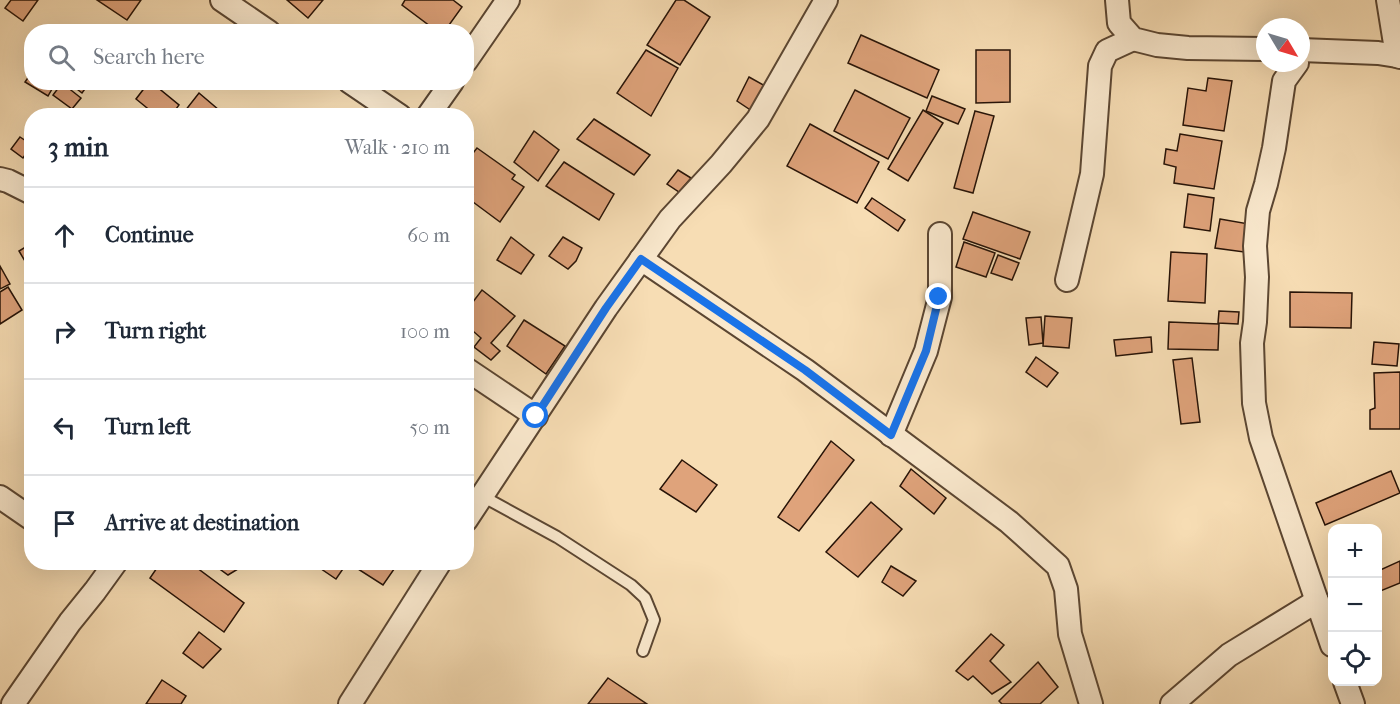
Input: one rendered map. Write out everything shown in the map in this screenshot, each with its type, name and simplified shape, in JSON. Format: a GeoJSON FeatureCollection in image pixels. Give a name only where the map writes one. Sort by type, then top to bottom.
{"type":"FeatureCollection","features":[{"type":"Feature","properties":{"kind":"street"},"geometry":{"type":"LineString","coordinates":[[222,0],[258,24]]}},
{"type":"Feature","properties":{"kind":"street"},"geometry":{"type":"LineString","coordinates":[[474,50],[508,0]]}},
{"type":"Feature","properties":{"kind":"street"},"geometry":{"type":"LineString","coordinates":[[474,508],[606,308],[670,219],[721,164],[758,119],[826,0]]}},
{"type":"Feature","properties":{"kind":"street"},"geometry":{"type":"LineString","coordinates":[[1117,0],[1119,23],[1133,39],[1157,45],[1188,48],[1256,49]]}},
{"type":"Feature","properties":{"kind":"street"},"geometry":{"type":"LineString","coordinates":[[1310,55],[1378,53],[1399,56],[1388,0]]}},
{"type":"Feature","properties":{"kind":"street"},"geometry":{"type":"LineString","coordinates":[[1067,280],[1092,174],[1100,66],[1107,51],[1133,39]]}},
{"type":"Feature","properties":{"kind":"street"},"geometry":{"type":"LineString","coordinates":[[1290,72],[1284,81],[1274,148],[1258,211],[1255,246],[1257,276],[1255,322],[1252,343],[1254,403],[1261,438],[1328,633]]}},
{"type":"Feature","properties":{"kind":"street"},"geometry":{"type":"LineString","coordinates":[[362,90],[388,108]]}},
{"type":"Feature","properties":{"kind":"street"},"geometry":{"type":"LineString","coordinates":[[434,108],[446,90]]}},
{"type":"Feature","properties":{"kind":"street"},"geometry":{"type":"LineString","coordinates":[[0,179],[24,189]]}},
{"type":"Feature","properties":{"kind":"street"},"geometry":{"type":"LineString","coordinates":[[891,435],[926,351],[937,308],[940,234]]}},
{"type":"Feature","properties":{"kind":"street"},"geometry":{"type":"LineString","coordinates":[[641,259],[805,370],[1009,522],[1058,566],[1066,589],[1070,634],[1091,704]]}},
{"type":"Feature","properties":{"kind":"street"},"geometry":{"type":"LineString","coordinates":[[474,374],[536,416]]}},
{"type":"Feature","properties":{"kind":"street"},"geometry":{"type":"LineString","coordinates":[[0,497],[24,514]]}},
{"type":"Feature","properties":{"kind":"street"},"geometry":{"type":"LineString","coordinates":[[13,704],[103,570]]}},
{"type":"Feature","properties":{"kind":"street"},"geometry":{"type":"LineString","coordinates":[[350,704],[435,570]]}},
{"type":"Feature","properties":{"kind":"street"},"geometry":{"type":"LineString","coordinates":[[1172,704],[1229,655],[1317,601]]}},
{"type":"Feature","properties":{"kind":"street"},"geometry":{"type":"LineString","coordinates":[[1347,686],[1353,704]]}},
{"type":"Feature","properties":{"kind":"lane"},"geometry":{"type":"LineString","coordinates":[[482,496],[557,537],[631,585],[645,598],[654,620],[643,651]]}},
{"type":"Feature","properties":{"kind":"building"},"geometry":{"type":"Polygon","coordinates":[[[11,0],[38,0],[23,21],[5,8],[11,0]]]}},
{"type":"Feature","properties":{"kind":"building"},"geometry":{"type":"Polygon","coordinates":[[[97,0],[141,0],[127,20],[97,0]]]}},
{"type":"Feature","properties":{"kind":"building"},"geometry":{"type":"Polygon","coordinates":[[[287,0],[323,0],[308,18],[287,0]]]}},
{"type":"Feature","properties":{"kind":"building"},"geometry":{"type":"Polygon","coordinates":[[[405,0],[453,0],[462,7],[450,24],[427,24],[402,5],[405,0]]]}},
{"type":"Feature","properties":{"kind":"building"},"geometry":{"type":"Polygon","coordinates":[[[676,0],[684,0],[710,17],[680,65],[647,45],[676,0]]]}},
{"type":"Feature","properties":{"kind":"building"},"geometry":{"type":"Polygon","coordinates":[[[861,35],[939,70],[927,98],[848,63],[861,35]]]}},
{"type":"Feature","properties":{"kind":"building"},"geometry":{"type":"Polygon","coordinates":[[[646,50],[678,68],[651,116],[617,93],[646,50]]]}},
{"type":"Feature","properties":{"kind":"building"},"geometry":{"type":"Polygon","coordinates":[[[976,50],[1010,50],[1010,102],[976,103],[976,50]]]}},
{"type":"Feature","properties":{"kind":"building"},"geometry":{"type":"Polygon","coordinates":[[[749,77],[767,87],[752,111],[737,101],[749,77]]]}},
{"type":"Feature","properties":{"kind":"building"},"geometry":{"type":"Polygon","coordinates":[[[1208,78],[1232,81],[1224,131],[1183,125],[1188,88],[1206,91],[1208,78]]]}},
{"type":"Feature","properties":{"kind":"building"},"geometry":{"type":"Polygon","coordinates":[[[38,90],[51,90],[48,96],[38,90]]]}},
{"type":"Feature","properties":{"kind":"building"},"geometry":{"type":"Polygon","coordinates":[[[57,90],[71,90],[81,98],[71,108],[53,95],[57,90]]]}},
{"type":"Feature","properties":{"kind":"building"},"geometry":{"type":"Polygon","coordinates":[[[143,90],[161,90],[179,105],[177,108],[147,108],[136,99],[143,90]]]}},
{"type":"Feature","properties":{"kind":"building"},"geometry":{"type":"Polygon","coordinates":[[[855,90],[910,118],[888,159],[834,131],[855,90]]]}},
{"type":"Feature","properties":{"kind":"building"},"geometry":{"type":"Polygon","coordinates":[[[199,93],[217,108],[187,108],[199,93]]]}},
{"type":"Feature","properties":{"kind":"building"},"geometry":{"type":"Polygon","coordinates":[[[932,96],[965,109],[958,124],[926,111],[932,96]]]}},
{"type":"Feature","properties":{"kind":"building"},"geometry":{"type":"Polygon","coordinates":[[[923,110],[943,123],[908,181],[888,169],[923,110]]]}},
{"type":"Feature","properties":{"kind":"building"},"geometry":{"type":"Polygon","coordinates":[[[975,111],[994,116],[973,193],[954,188],[975,111]]]}},
{"type":"Feature","properties":{"kind":"building"},"geometry":{"type":"Polygon","coordinates":[[[594,119],[650,155],[634,175],[577,139],[594,119]]]}},
{"type":"Feature","properties":{"kind":"building"},"geometry":{"type":"Polygon","coordinates":[[[810,124],[879,162],[857,203],[787,166],[810,124]]]}},
{"type":"Feature","properties":{"kind":"building"},"geometry":{"type":"Polygon","coordinates":[[[534,131],[559,150],[538,181],[514,162],[534,131]]]}},
{"type":"Feature","properties":{"kind":"building"},"geometry":{"type":"Polygon","coordinates":[[[1180,134],[1222,141],[1214,189],[1174,183],[1176,167],[1164,164],[1166,149],[1177,151],[1180,134]]]}},
{"type":"Feature","properties":{"kind":"building"},"geometry":{"type":"Polygon","coordinates":[[[20,137],[24,140],[23,158],[11,149],[20,137]]]}},
{"type":"Feature","properties":{"kind":"building"},"geometry":{"type":"Polygon","coordinates":[[[477,148],[515,175],[512,179],[524,187],[500,222],[474,203],[474,152],[477,148]]]}},
{"type":"Feature","properties":{"kind":"building"},"geometry":{"type":"Polygon","coordinates":[[[564,162],[614,194],[599,220],[546,186],[564,162]]]}},
{"type":"Feature","properties":{"kind":"building"},"geometry":{"type":"Polygon","coordinates":[[[678,170],[691,178],[679,192],[667,184],[678,170]]]}},
{"type":"Feature","properties":{"kind":"building"},"geometry":{"type":"Polygon","coordinates":[[[1188,194],[1214,198],[1210,231],[1184,227],[1188,194]]]}},
{"type":"Feature","properties":{"kind":"building"},"geometry":{"type":"Polygon","coordinates":[[[872,198],[905,220],[898,231],[865,208],[872,198]]]}},
{"type":"Feature","properties":{"kind":"building"},"geometry":{"type":"Polygon","coordinates":[[[973,212],[1030,232],[1020,259],[963,239],[973,212]]]}},
{"type":"Feature","properties":{"kind":"building"},"geometry":{"type":"Polygon","coordinates":[[[1220,219],[1249,224],[1244,252],[1215,248],[1220,219]]]}},
{"type":"Feature","properties":{"kind":"building"},"geometry":{"type":"Polygon","coordinates":[[[511,237],[534,255],[521,274],[497,260],[511,237]]]}},
{"type":"Feature","properties":{"kind":"building"},"geometry":{"type":"Polygon","coordinates":[[[563,237],[582,248],[576,261],[568,269],[549,256],[563,237]]]}},
{"type":"Feature","properties":{"kind":"building"},"geometry":{"type":"Polygon","coordinates":[[[964,242],[995,253],[986,277],[956,267],[964,242]]]}},
{"type":"Feature","properties":{"kind":"building"},"geometry":{"type":"Polygon","coordinates":[[[24,248],[24,259],[19,251],[24,248]]]}},
{"type":"Feature","properties":{"kind":"building"},"geometry":{"type":"Polygon","coordinates":[[[1171,252],[1207,254],[1205,303],[1168,301],[1171,252]]]}},
{"type":"Feature","properties":{"kind":"building"},"geometry":{"type":"Polygon","coordinates":[[[998,255],[1019,263],[1012,280],[991,273],[998,255]]]}},
{"type":"Feature","properties":{"kind":"building"},"geometry":{"type":"Polygon","coordinates":[[[0,266],[10,284],[0,289],[0,266]]]}},
{"type":"Feature","properties":{"kind":"building"},"geometry":{"type":"Polygon","coordinates":[[[8,287],[22,310],[0,324],[0,292],[8,287]]]}},
{"type":"Feature","properties":{"kind":"building"},"geometry":{"type":"Polygon","coordinates":[[[482,290],[515,316],[491,343],[500,351],[491,360],[474,347],[481,338],[474,332],[474,300],[482,290]]]}},
{"type":"Feature","properties":{"kind":"building"},"geometry":{"type":"Polygon","coordinates":[[[1290,292],[1352,293],[1351,328],[1290,327],[1290,292]]]}},
{"type":"Feature","properties":{"kind":"building"},"geometry":{"type":"Polygon","coordinates":[[[1219,311],[1239,312],[1238,324],[1218,323],[1219,311]]]}},
{"type":"Feature","properties":{"kind":"building"},"geometry":{"type":"Polygon","coordinates":[[[1045,316],[1072,318],[1069,348],[1043,346],[1045,316]]]}},
{"type":"Feature","properties":{"kind":"building"},"geometry":{"type":"Polygon","coordinates":[[[1041,317],[1043,343],[1029,345],[1026,318],[1041,317]]]}},
{"type":"Feature","properties":{"kind":"building"},"geometry":{"type":"Polygon","coordinates":[[[524,320],[565,346],[546,374],[507,346],[524,320]]]}},
{"type":"Feature","properties":{"kind":"building"},"geometry":{"type":"Polygon","coordinates":[[[1169,322],[1219,324],[1218,350],[1168,349],[1169,322]]]}},
{"type":"Feature","properties":{"kind":"building"},"geometry":{"type":"Polygon","coordinates":[[[1151,337],[1152,352],[1116,356],[1114,340],[1151,337]]]}},
{"type":"Feature","properties":{"kind":"building"},"geometry":{"type":"Polygon","coordinates":[[[1374,342],[1399,344],[1397,366],[1372,364],[1374,342]]]}},
{"type":"Feature","properties":{"kind":"building"},"geometry":{"type":"Polygon","coordinates":[[[1036,357],[1058,373],[1047,387],[1026,372],[1036,357]]]}},
{"type":"Feature","properties":{"kind":"building"},"geometry":{"type":"Polygon","coordinates":[[[1192,358],[1200,422],[1181,424],[1173,360],[1192,358]]]}},
{"type":"Feature","properties":{"kind":"building"},"geometry":{"type":"Polygon","coordinates":[[[1400,372],[1400,429],[1370,429],[1370,410],[1375,408],[1374,373],[1400,372]]]}},
{"type":"Feature","properties":{"kind":"building"},"geometry":{"type":"Polygon","coordinates":[[[831,441],[854,460],[799,531],[778,517],[831,441]]]}},
{"type":"Feature","properties":{"kind":"building"},"geometry":{"type":"Polygon","coordinates":[[[682,460],[717,485],[696,512],[660,489],[682,460]]]}},
{"type":"Feature","properties":{"kind":"building"},"geometry":{"type":"Polygon","coordinates":[[[911,469],[946,498],[934,514],[900,486],[911,469]]]}},
{"type":"Feature","properties":{"kind":"building"},"geometry":{"type":"Polygon","coordinates":[[[1391,471],[1400,493],[1325,525],[1316,503],[1391,471]]]}},
{"type":"Feature","properties":{"kind":"building"},"geometry":{"type":"Polygon","coordinates":[[[871,502],[902,529],[858,577],[826,552],[871,502]]]}},
{"type":"Feature","properties":{"kind":"building"},"geometry":{"type":"Polygon","coordinates":[[[1400,561],[1400,583],[1382,590],[1382,569],[1400,561]]]}},
{"type":"Feature","properties":{"kind":"building"},"geometry":{"type":"Polygon","coordinates":[[[891,566],[916,581],[903,596],[882,582],[891,566]]]}},
{"type":"Feature","properties":{"kind":"building"},"geometry":{"type":"Polygon","coordinates":[[[156,570],[200,570],[244,603],[224,632],[150,578],[156,570]]]}},
{"type":"Feature","properties":{"kind":"building"},"geometry":{"type":"Polygon","coordinates":[[[221,570],[236,570],[228,575],[221,570]]]}},
{"type":"Feature","properties":{"kind":"building"},"geometry":{"type":"Polygon","coordinates":[[[323,570],[342,570],[336,579],[323,570]]]}},
{"type":"Feature","properties":{"kind":"building"},"geometry":{"type":"Polygon","coordinates":[[[360,570],[393,570],[383,585],[360,570]]]}},
{"type":"Feature","properties":{"kind":"building"},"geometry":{"type":"Polygon","coordinates":[[[199,632],[221,649],[203,668],[183,653],[199,632]]]}},
{"type":"Feature","properties":{"kind":"building"},"geometry":{"type":"Polygon","coordinates":[[[991,634],[1004,645],[990,661],[1011,682],[992,694],[973,676],[968,680],[956,671],[991,634]]]}},
{"type":"Feature","properties":{"kind":"building"},"geometry":{"type":"Polygon","coordinates":[[[1038,662],[1058,687],[1040,704],[1002,704],[999,701],[1038,662]]]}},
{"type":"Feature","properties":{"kind":"building"},"geometry":{"type":"Polygon","coordinates":[[[608,678],[647,704],[588,704],[608,678]]]}},
{"type":"Feature","properties":{"kind":"building"},"geometry":{"type":"Polygon","coordinates":[[[162,680],[186,696],[181,704],[146,704],[162,680]]]}},
{"type":"Feature","properties":{"kind":"route"},"geometry":{"type":"LineString","coordinates":[[536,416],[606,308],[641,259],[805,370],[891,435],[926,351],[939,297]]}}]}
